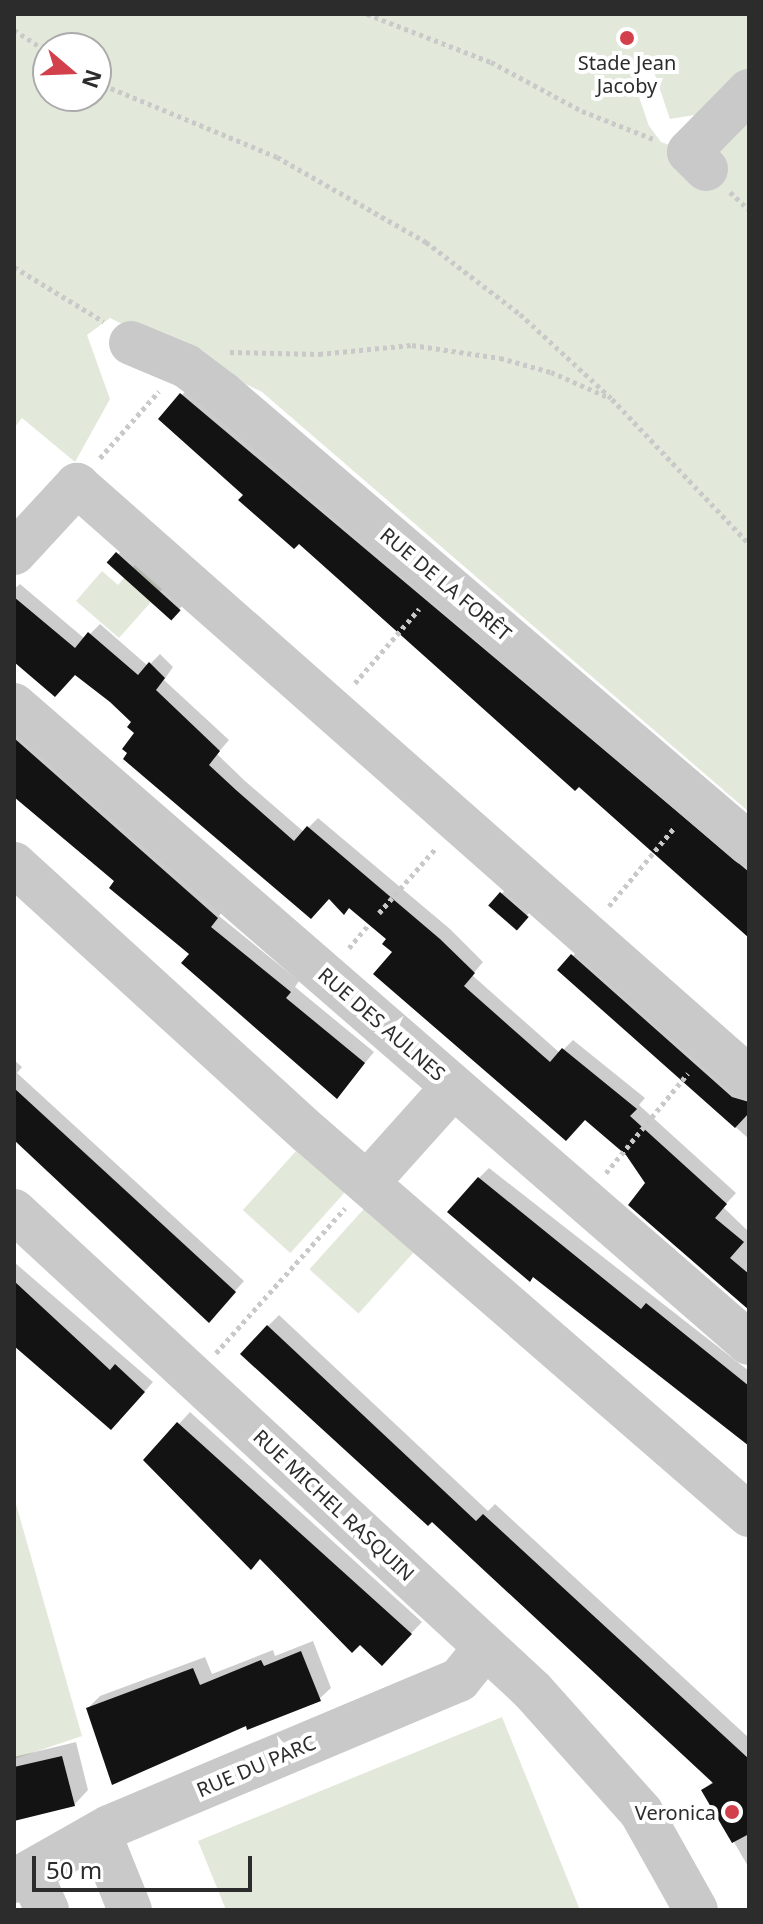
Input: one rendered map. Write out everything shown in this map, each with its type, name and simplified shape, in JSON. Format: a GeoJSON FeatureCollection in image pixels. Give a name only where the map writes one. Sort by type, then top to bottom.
{"type":"FeatureCollection","features":[{"type":"Feature","properties":{"kind":"street"},"geometry":{"type":"LineString","coordinates":[[706,169],[689,152],[749,91]]}},
{"type":"Feature","properties":{"kind":"street","name":"RUE DE LA FORÊT"},"geometry":{"type":"LineString","coordinates":[[131,343],[186,366],[443,581],[749,844]]}},
{"type":"Feature","properties":{"kind":"street"},"geometry":{"type":"LineString","coordinates":[[14,553],[77,485],[330,713],[459,821],[749,1078]]}},
{"type":"Feature","properties":{"kind":"street","name":"RUE DES AULNES"},"geometry":{"type":"LineString","coordinates":[[14,705],[749,1343]]}},
{"type":"Feature","properties":{"kind":"street"},"geometry":{"type":"LineString","coordinates":[[14,864],[367,1183],[749,1515]]}},
{"type":"Feature","properties":{"kind":"street"},"geometry":{"type":"LineString","coordinates":[[367,1183],[453,1087]]}},
{"type":"Feature","properties":{"kind":"street","name":"RUE MICHEL RASQUIN"},"geometry":{"type":"LineString","coordinates":[[14,1211],[196,1376],[532,1690],[641,1812],[696,1910]]}},
{"type":"Feature","properties":{"kind":"street","name":"RUE DU PARC"},"geometry":{"type":"LineString","coordinates":[[28,1886],[99,1833],[459,1680],[485,1648]]}},
{"type":"Feature","properties":{"kind":"street"},"geometry":{"type":"LineString","coordinates":[[99,1833],[130,1910]]}},
{"type":"Feature","properties":{"kind":"path"},"geometry":{"type":"LineString","coordinates":[[367,14],[491,62],[582,111],[661,142]]}},
{"type":"Feature","properties":{"kind":"path"},"geometry":{"type":"LineString","coordinates":[[14,30],[32,42]]}},
{"type":"Feature","properties":{"kind":"path"},"geometry":{"type":"LineString","coordinates":[[112,89],[277,157],[426,242],[520,314],[612,399],[749,544]]}},
{"type":"Feature","properties":{"kind":"path"},"geometry":{"type":"LineString","coordinates":[[14,267],[92,313],[131,343]]}},
{"type":"Feature","properties":{"kind":"path"},"geometry":{"type":"LineString","coordinates":[[77,485],[186,366],[204,352],[319,354],[412,345],[551,372],[612,399]]}},
{"type":"Feature","properties":{"kind":"path"},"geometry":{"type":"LineString","coordinates":[[330,713],[443,581]]}},
{"type":"Feature","properties":{"kind":"path"},"geometry":{"type":"LineString","coordinates":[[587,933],[698,799]]}},
{"type":"Feature","properties":{"kind":"path"},"geometry":{"type":"LineString","coordinates":[[379,913],[459,821]]}},
{"type":"Feature","properties":{"kind":"path"},"geometry":{"type":"LineString","coordinates":[[584,1200],[711,1044]]}},
{"type":"Feature","properties":{"kind":"path"},"geometry":{"type":"LineString","coordinates":[[196,1376],[367,1183]]}},
{"type":"Feature","properties":{"kind":"shaded area"},"geometry":{"type":"Polygon","coordinates":[[[14,14],[749,14],[749,812],[262,392],[110,318],[87,335],[110,399],[75,462],[22,418],[14,428],[14,14]],[[651,63],[630,71],[649,126],[661,142],[689,152],[731,109],[670,119],[651,63]]]}},
{"type":"Feature","properties":{"kind":"shaded area"},"geometry":{"type":"Polygon","coordinates":[[[138,561],[166,585],[119,638],[76,601],[102,571],[118,585],[138,561]]]}},
{"type":"Feature","properties":{"kind":"shaded area"},"geometry":{"type":"Polygon","coordinates":[[[305,1141],[353,1184],[290,1253],[243,1210],[305,1141]]]}},
{"type":"Feature","properties":{"kind":"shaded area"},"geometry":{"type":"Polygon","coordinates":[[[371,1201],[420,1245],[358,1314],[309,1269],[371,1201]]]}},
{"type":"Feature","properties":{"kind":"shaded area"},"geometry":{"type":"Polygon","coordinates":[[[14,1497],[82,1736],[14,1759],[14,1497]]]}},
{"type":"Feature","properties":{"kind":"shaded area"},"geometry":{"type":"Polygon","coordinates":[[[502,1717],[580,1910],[226,1910],[198,1841],[502,1717]]]}},
{"type":"Feature","properties":{"kind":"building"},"geometry":{"type":"Polygon","coordinates":[[[180,393],[749,872],[749,938],[579,787],[575,791],[299,544],[294,549],[238,500],[243,495],[158,419],[180,393]]]}},
{"type":"Feature","properties":{"kind":"building"},"geometry":{"type":"Polygon","coordinates":[[[116,552],[181,610],[171,621],[107,562],[116,552]]]}},
{"type":"Feature","properties":{"kind":"building"},"geometry":{"type":"Polygon","coordinates":[[[14,597],[75,648],[88,632],[138,675],[149,662],[165,678],[156,690],[220,751],[209,765],[236,790],[294,841],[307,826],[440,939],[475,973],[464,986],[550,1062],[562,1048],[637,1109],[630,1116],[727,1204],[715,1218],[744,1242],[730,1258],[749,1274],[749,1310],[628,1205],[645,1183],[626,1155],[585,1120],[566,1141],[373,974],[392,952],[382,944],[386,939],[349,908],[344,915],[329,899],[311,919],[123,759],[127,753],[122,749],[134,733],[127,727],[131,722],[110,702],[75,675],[55,697],[14,662],[14,597]]]}},
{"type":"Feature","properties":{"kind":"building"},"geometry":{"type":"Polygon","coordinates":[[[14,738],[218,918],[211,927],[291,992],[286,998],[365,1063],[337,1099],[181,963],[189,954],[109,888],[114,881],[14,797],[14,738]]]}},
{"type":"Feature","properties":{"kind":"building"},"geometry":{"type":"Polygon","coordinates":[[[500,892],[529,917],[517,931],[488,906],[500,892]]]}},
{"type":"Feature","properties":{"kind":"building"},"geometry":{"type":"Polygon","coordinates":[[[571,954],[732,1097],[749,1102],[749,1113],[735,1128],[557,970],[571,954]]]}},
{"type":"Feature","properties":{"kind":"building"},"geometry":{"type":"Polygon","coordinates":[[[14,1088],[236,1292],[209,1323],[14,1140],[14,1088]]]}},
{"type":"Feature","properties":{"kind":"building"},"geometry":{"type":"Polygon","coordinates":[[[478,1177],[641,1309],[646,1303],[749,1386],[749,1446],[533,1277],[530,1282],[447,1212],[478,1177]]]}},
{"type":"Feature","properties":{"kind":"building"},"geometry":{"type":"Polygon","coordinates":[[[14,1281],[110,1370],[115,1364],[145,1392],[111,1430],[14,1346],[14,1281]]]}},
{"type":"Feature","properties":{"kind":"building"},"geometry":{"type":"Polygon","coordinates":[[[267,1325],[476,1521],[483,1514],[749,1759],[749,1834],[732,1843],[701,1790],[713,1783],[432,1522],[428,1526],[240,1354],[267,1325]]]}},
{"type":"Feature","properties":{"kind":"building"},"geometry":{"type":"Polygon","coordinates":[[[177,1422],[412,1634],[382,1666],[360,1645],[352,1653],[260,1559],[251,1570],[143,1460],[177,1422]]]}},
{"type":"Feature","properties":{"kind":"building"},"geometry":{"type":"Polygon","coordinates":[[[301,1651],[321,1701],[247,1730],[246,1726],[112,1785],[86,1708],[193,1668],[200,1685],[261,1660],[264,1666],[301,1651]]]}},
{"type":"Feature","properties":{"kind":"building"},"geometry":{"type":"Polygon","coordinates":[[[62,1756],[75,1806],[14,1821],[14,1767],[62,1756]]]}},
{"type":"Feature","properties":{"kind":"place","name":"Stade Jean Jacoby"},"geometry":{"type":"Point","coordinates":[627,38]}},
{"type":"Feature","properties":{"kind":"place","name":"Veronica"},"geometry":{"type":"Point","coordinates":[732,1812]}}]}
